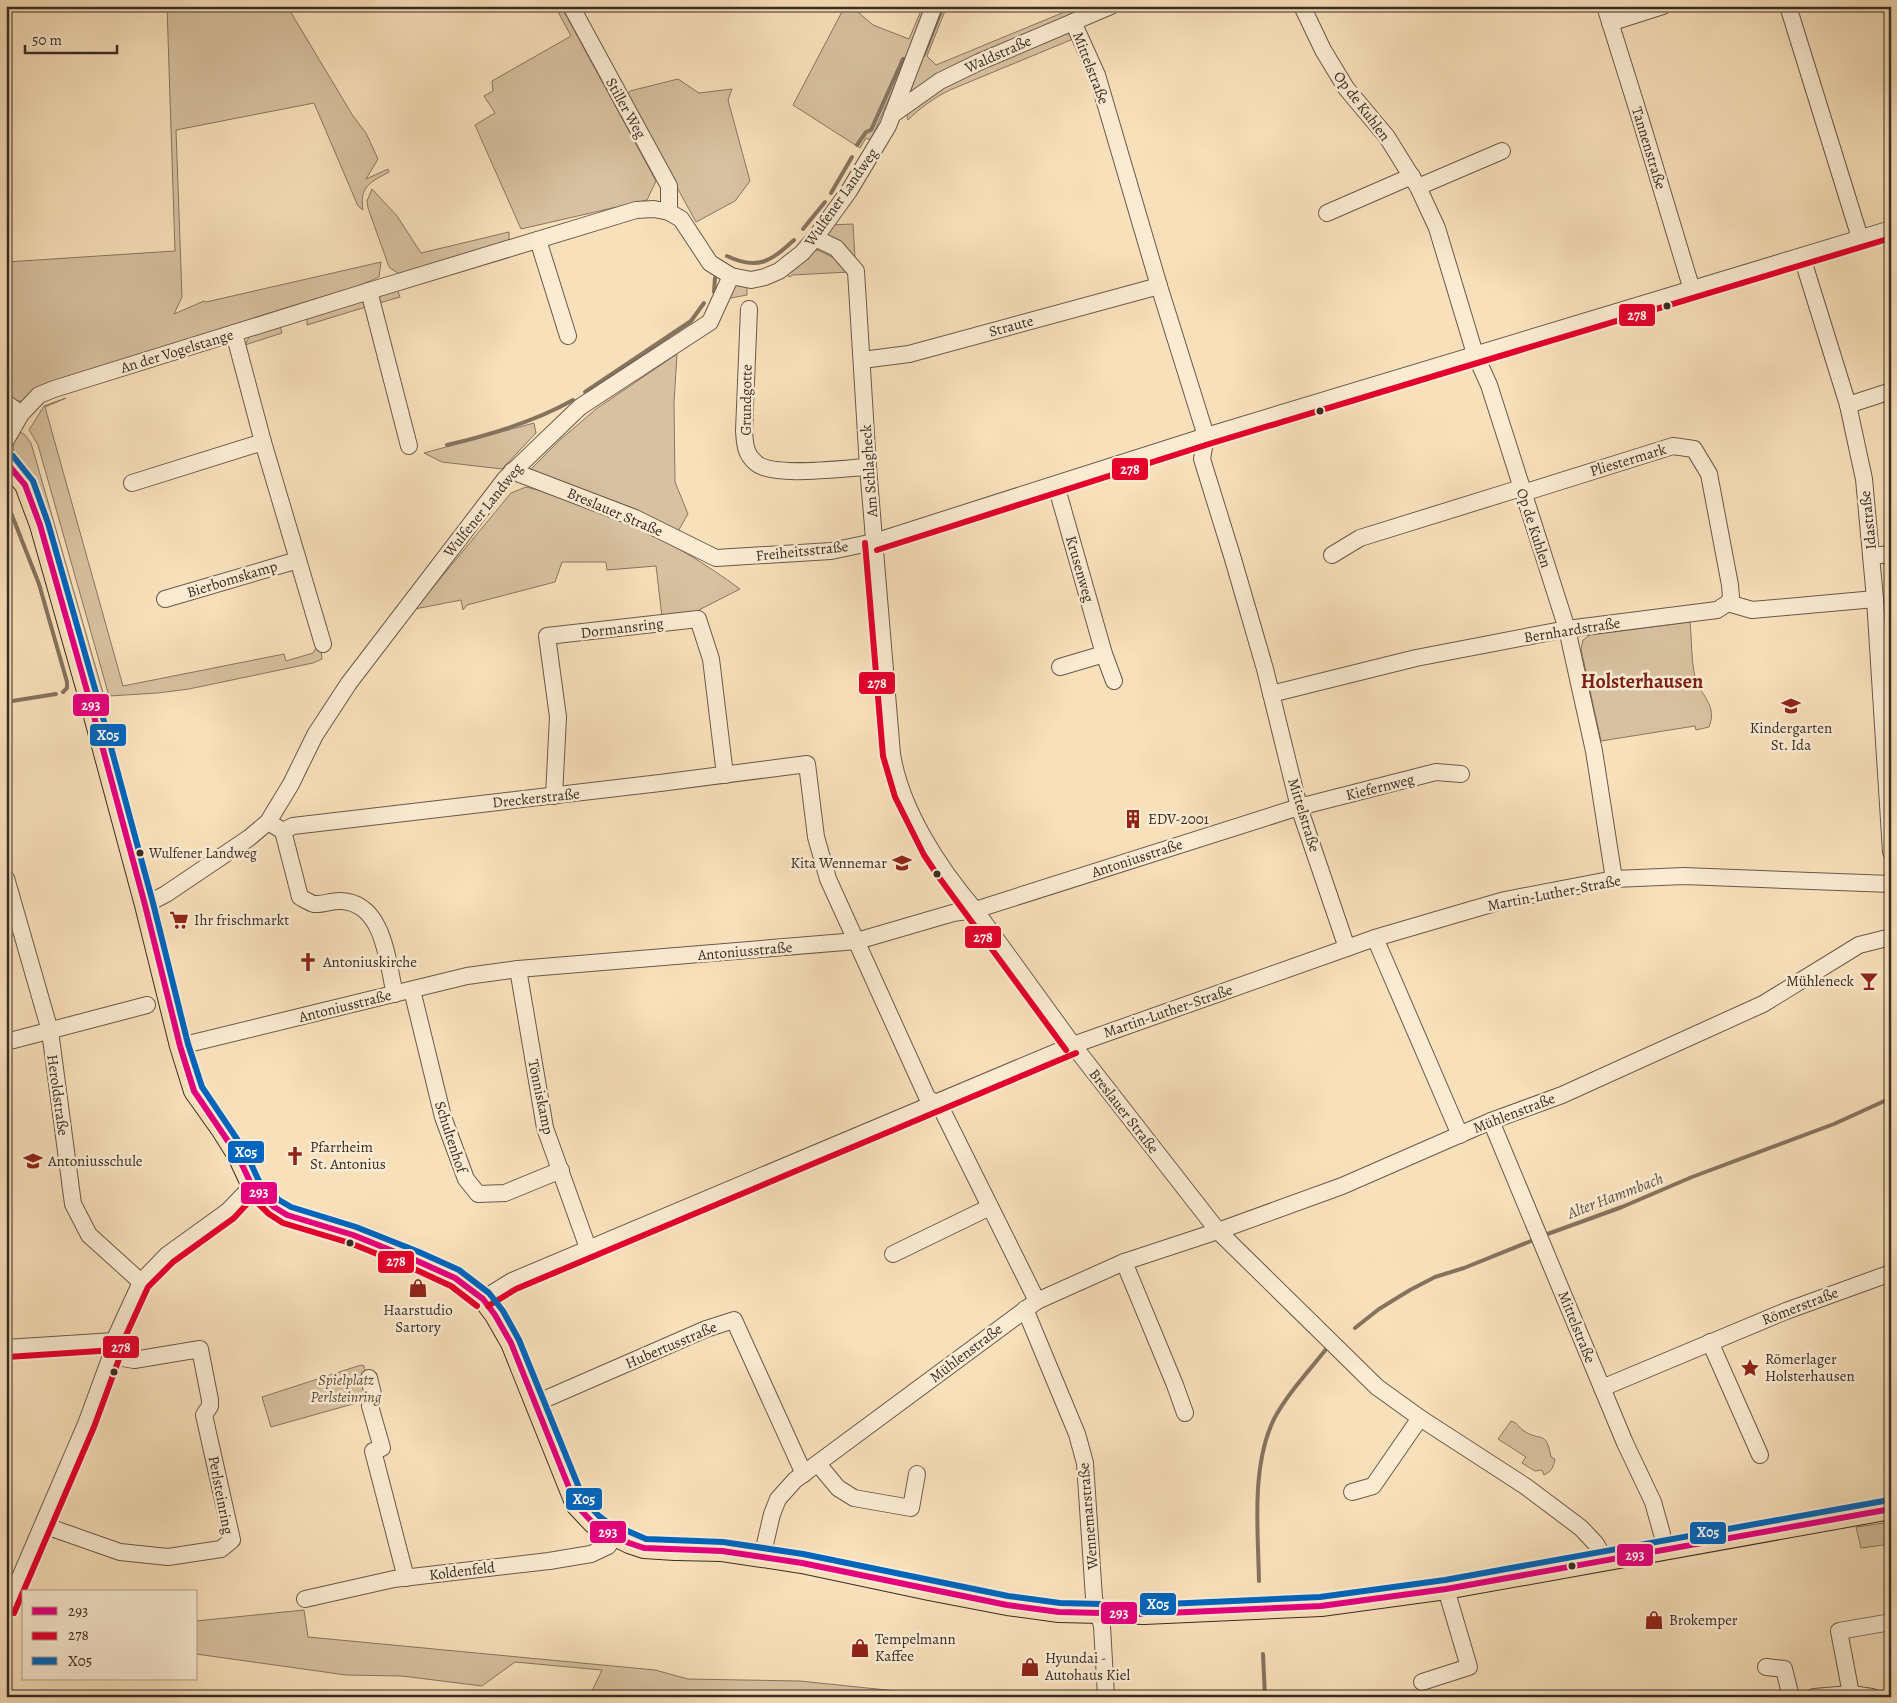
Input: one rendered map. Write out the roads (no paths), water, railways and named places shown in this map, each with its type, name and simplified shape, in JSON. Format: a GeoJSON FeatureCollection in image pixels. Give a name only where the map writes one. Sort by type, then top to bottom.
{"type":"FeatureCollection","features":[{"type":"Feature","properties":{"kind":"main road"},"geometry":{"type":"LineString","coordinates":[[6,462],[25,485],[37,517],[91,705],[180,1046],[194,1092],[238,1156],[252,1186],[274,1207],[287,1215],[353,1235],[415,1260],[455,1278],[483,1299],[504,1328],[576,1505],[593,1523],[614,1537],[644,1548],[722,1552],[802,1563],[1007,1605],[1059,1612],[1098,1614],[1194,1613],[1320,1606],[1446,1589],[1891,1509]]}},
{"type":"Feature","properties":{"kind":"street","name":"Stiller Weg"},"geometry":{"type":"LineString","coordinates":[[571,6],[669,186],[669,212]]}},
{"type":"Feature","properties":{"kind":"street","name":"Wulfener Landweg"},"geometry":{"type":"LineString","coordinates":[[145,906],[249,838],[268,822],[291,784],[315,735],[349,683],[512,471],[580,407],[710,322],[731,276],[751,280],[779,271],[802,253],[849,191],[888,126],[934,6]]}},
{"type":"Feature","properties":{"kind":"street","name":"Waldstraße"},"geometry":{"type":"LineString","coordinates":[[892,115],[940,81],[979,62],[1111,6]]}},
{"type":"Feature","properties":{"kind":"street","name":"Op de Kuhlen"},"geometry":{"type":"LineString","coordinates":[[1302,6],[1323,50],[1346,88],[1387,137],[1415,181],[1437,228],[1475,354],[1490,385],[1567,629],[1594,751],[1614,879]]}},
{"type":"Feature","properties":{"kind":"street","name":"Tannenstraße"},"geometry":{"type":"LineString","coordinates":[[1605,6],[1692,290]]}},
{"type":"Feature","properties":{"kind":"street"},"geometry":{"type":"LineString","coordinates":[[1610,23],[1663,6]]}},
{"type":"Feature","properties":{"kind":"street"},"geometry":{"type":"LineString","coordinates":[[1788,6],[1860,238]]}},
{"type":"Feature","properties":{"kind":"street","name":"Mittelstraße"},"geometry":{"type":"LineString","coordinates":[[1073,22],[1097,75],[1159,286],[1206,436],[1202,459],[1233,559],[1271,694],[1299,807],[1347,948]]}},
{"type":"Feature","properties":{"kind":"street"},"geometry":{"type":"LineString","coordinates":[[1327,213],[1502,151]]}},
{"type":"Feature","properties":{"kind":"street","name":"An der Vogelstange"},"geometry":{"type":"LineString","coordinates":[[6,440],[21,414],[39,396],[54,389],[369,290],[636,210],[654,209],[669,212]]}},
{"type":"Feature","properties":{"kind":"street"},"geometry":{"type":"LineString","coordinates":[[669,212],[681,219],[710,263],[731,276]]}},
{"type":"Feature","properties":{"kind":"street","name":"Freiheitsstraße"},"geometry":{"type":"LineString","coordinates":[[716,558],[831,551],[874,542],[1206,436],[1891,229]]}},
{"type":"Feature","properties":{"kind":"street","name":"Am Schlagheck"},"geometry":{"type":"LineString","coordinates":[[815,238],[836,248],[856,271],[868,467],[892,754]]}},
{"type":"Feature","properties":{"kind":"street"},"geometry":{"type":"LineString","coordinates":[[538,240],[568,336]]}},
{"type":"Feature","properties":{"kind":"street","name":"Idastraße"},"geometry":{"type":"LineString","coordinates":[[1802,257],[1848,404],[1864,479],[1886,713],[1891,852]]}},
{"type":"Feature","properties":{"kind":"street","name":"Straute"},"geometry":{"type":"LineString","coordinates":[[862,360],[909,354],[1159,286]]}},
{"type":"Feature","properties":{"kind":"street"},"geometry":{"type":"LineString","coordinates":[[369,290],[409,446]]}},
{"type":"Feature","properties":{"kind":"street","name":"Grundgotte"},"geometry":{"type":"LineString","coordinates":[[749,308],[744,431],[746,451],[756,464],[773,471],[868,467]]}},
{"type":"Feature","properties":{"kind":"street","name":"Bierbomskamp"},"geometry":{"type":"LineString","coordinates":[[234,333],[263,442],[323,644]]}},
{"type":"Feature","properties":{"kind":"street"},"geometry":{"type":"LineString","coordinates":[[1848,404],[1891,391]]}},
{"type":"Feature","properties":{"kind":"street"},"geometry":{"type":"LineString","coordinates":[[6,403],[21,414]]}},
{"type":"Feature","properties":{"kind":"street"},"geometry":{"type":"LineString","coordinates":[[132,483],[263,442]]}},
{"type":"Feature","properties":{"kind":"street","name":"Pliestermark"},"geometry":{"type":"LineString","coordinates":[[1332,555],[1360,538],[1673,446],[1694,449],[1709,474],[1730,584],[1731,596],[1728,603]]}},
{"type":"Feature","properties":{"kind":"street","name":"Breslauer Straße"},"geometry":{"type":"LineString","coordinates":[[512,471],[635,518],[716,558]]}},
{"type":"Feature","properties":{"kind":"street","name":"Krusenweg"},"geometry":{"type":"LineString","coordinates":[[1056,485],[1104,654],[1114,681]]}},
{"type":"Feature","properties":{"kind":"street"},"geometry":{"type":"LineString","coordinates":[[1871,556],[1891,554]]}},
{"type":"Feature","properties":{"kind":"street","name":"Bierbomskamp"},"geometry":{"type":"LineString","coordinates":[[165,599],[298,560]]}},
{"type":"Feature","properties":{"kind":"street"},"geometry":{"type":"LineString","coordinates":[[1728,603],[1752,610],[1875,600]]}},
{"type":"Feature","properties":{"kind":"street","name":"Bernhardstraße"},"geometry":{"type":"LineString","coordinates":[[1271,694],[1416,658],[1567,629],[1717,610],[1728,603]]}},
{"type":"Feature","properties":{"kind":"street","name":"Dormansring"},"geometry":{"type":"LineString","coordinates":[[554,796],[558,717],[548,636],[556,635],[698,619],[711,659],[725,775]]}},
{"type":"Feature","properties":{"kind":"street"},"geometry":{"type":"LineString","coordinates":[[1060,667],[1104,654]]}},
{"type":"Feature","properties":{"kind":"street","name":"Breslauer Straße"},"geometry":{"type":"LineString","coordinates":[[892,754],[903,793],[912,815],[941,864],[1073,1045],[1218,1231],[1377,1387],[1420,1418],[1525,1486],[1581,1528],[1596,1544],[1605,1560]]}},
{"type":"Feature","properties":{"kind":"street","name":"Dreckerstraße"},"geometry":{"type":"LineString","coordinates":[[283,831],[293,826],[807,764]]}},
{"type":"Feature","properties":{"kind":"street","name":"Wennemarstraße"},"geometry":{"type":"LineString","coordinates":[[807,764],[816,837],[828,879],[927,1098],[933,1104],[942,1108],[990,1206],[1031,1305],[1077,1434],[1085,1463],[1094,1598],[1102,1626],[1106,1697]]}},
{"type":"Feature","properties":{"kind":"street","name":"Kiefernweg"},"geometry":{"type":"LineString","coordinates":[[1299,807],[1436,772],[1461,774]]}},
{"type":"Feature","properties":{"kind":"street","name":"Antoniusstraße"},"geometry":{"type":"LineString","coordinates":[[180,1046],[467,976],[518,969],[857,942],[953,913],[975,910],[1299,807]]}},
{"type":"Feature","properties":{"kind":"street"},"geometry":{"type":"LineString","coordinates":[[268,822],[283,831],[300,897],[314,904],[343,901],[361,907],[372,917],[381,933],[395,994]]}},
{"type":"Feature","properties":{"kind":"street","name":"Martin-Luther-Straße"},"geometry":{"type":"LineString","coordinates":[[483,1299],[512,1281],[588,1248],[1073,1045],[1375,938],[1505,900],[1614,879],[1684,876],[1891,884]]}},
{"type":"Feature","properties":{"kind":"street","name":"Heroldstraße"},"geometry":{"type":"LineString","coordinates":[[6,878],[50,1031],[72,1204],[89,1235],[141,1282]]}},
{"type":"Feature","properties":{"kind":"street","name":"Mühlenstraße"},"geometry":{"type":"LineString","coordinates":[[762,1558],[772,1514],[778,1499],[795,1480],[1031,1305],[1124,1262],[1218,1231],[1342,1186],[1491,1121],[1562,1095],[1763,1004],[1859,945],[1891,937]]}},
{"type":"Feature","properties":{"kind":"street"},"geometry":{"type":"LineString","coordinates":[[1375,938],[1460,1134]]}},
{"type":"Feature","properties":{"kind":"street","name":"Tönniskamp"},"geometry":{"type":"LineString","coordinates":[[518,969],[545,1128],[588,1248]]}},
{"type":"Feature","properties":{"kind":"street","name":"Schultenhof"},"geometry":{"type":"LineString","coordinates":[[412,990],[443,1117],[466,1179],[478,1194],[495,1195],[505,1193],[561,1170]]}},
{"type":"Feature","properties":{"kind":"street","name":"Heroldstraße"},"geometry":{"type":"LineString","coordinates":[[6,1042],[147,1005]]}},
{"type":"Feature","properties":{"kind":"street","name":"Mittelstraße"},"geometry":{"type":"LineString","coordinates":[[1491,1121],[1625,1443],[1653,1502],[1662,1534]]}},
{"type":"Feature","properties":{"kind":"street"},"geometry":{"type":"LineString","coordinates":[[6,1610],[86,1424],[112,1349],[141,1282],[167,1255],[228,1211],[252,1186]]}},
{"type":"Feature","properties":{"kind":"street"},"geometry":{"type":"LineString","coordinates":[[893,1254],[990,1206]]}},
{"type":"Feature","properties":{"kind":"street"},"geometry":{"type":"LineString","coordinates":[[1124,1262],[1185,1413]]}},
{"type":"Feature","properties":{"kind":"street","name":"Römerstraße"},"geometry":{"type":"LineString","coordinates":[[1602,1388],[1786,1311],[1891,1273]]}},
{"type":"Feature","properties":{"kind":"street","name":"Hubertusstraße"},"geometry":{"type":"LineString","coordinates":[[534,1404],[706,1329],[734,1320],[804,1474]]}},
{"type":"Feature","properties":{"kind":"street"},"geometry":{"type":"LineString","coordinates":[[1710,1342],[1760,1456]]}},
{"type":"Feature","properties":{"kind":"street"},"geometry":{"type":"LineString","coordinates":[[6,1348],[112,1349]]}},
{"type":"Feature","properties":{"kind":"street","name":"Perlsteinring"},"geometry":{"type":"LineString","coordinates":[[44,1525],[120,1552],[168,1557],[221,1548],[232,1540],[204,1415],[210,1406],[210,1400],[200,1349],[134,1360],[112,1349]]}},
{"type":"Feature","properties":{"kind":"street"},"geometry":{"type":"LineString","coordinates":[[369,1378],[372,1394],[370,1406],[382,1448],[373,1451],[406,1578]]}},
{"type":"Feature","properties":{"kind":"street"},"geometry":{"type":"LineString","coordinates":[[1352,1492],[1373,1486],[1420,1418]]}},
{"type":"Feature","properties":{"kind":"street"},"geometry":{"type":"LineString","coordinates":[[818,1464],[838,1488],[854,1498],[911,1508],[917,1474]]}},
{"type":"Feature","properties":{"kind":"street","name":"Koldenfeld"},"geometry":{"type":"LineString","coordinates":[[305,1599],[354,1587],[406,1578],[549,1561],[591,1554],[608,1546],[614,1537]]}},
{"type":"Feature","properties":{"kind":"street"},"geometry":{"type":"LineString","coordinates":[[1422,1682],[1469,1667],[1446,1589]]}},
{"type":"Feature","properties":{"kind":"street"},"geometry":{"type":"LineString","coordinates":[[1851,1694],[1839,1631],[1891,1622]]}},
{"type":"Feature","properties":{"kind":"street"},"geometry":{"type":"LineString","coordinates":[[1766,1667],[1784,1669],[1791,1697]]}},
{"type":"Feature","properties":{"kind":"street"},"geometry":{"type":"LineString","coordinates":[[1814,1697],[1851,1694],[1872,1697]]}},
{"type":"Feature","properties":{"kind":"waterway"},"geometry":{"type":"LineString","coordinates":[[921,57],[924,54],[943,6]]}},
{"type":"Feature","properties":{"kind":"waterway"},"geometry":{"type":"LineString","coordinates":[[857,145],[866,132],[871,130],[903,59],[905,59]]}},
{"type":"Feature","properties":{"kind":"waterway"},"geometry":{"type":"LineString","coordinates":[[831,193],[852,157]]}},
{"type":"Feature","properties":{"kind":"waterway"},"geometry":{"type":"LineString","coordinates":[[803,229],[825,202]]}},
{"type":"Feature","properties":{"kind":"waterway"},"geometry":{"type":"LineString","coordinates":[[727,256],[747,263],[764,262],[794,240]]}},
{"type":"Feature","properties":{"kind":"waterway"},"geometry":{"type":"LineString","coordinates":[[714,292],[715,278]]}},
{"type":"Feature","properties":{"kind":"waterway"},"geometry":{"type":"LineString","coordinates":[[585,392],[691,321],[704,303]]}},
{"type":"Feature","properties":{"kind":"waterway"},"geometry":{"type":"LineString","coordinates":[[6,382],[10,392]]}},
{"type":"Feature","properties":{"kind":"waterway"},"geometry":{"type":"LineString","coordinates":[[447,445],[512,427],[543,415],[573,400]]}},
{"type":"Feature","properties":{"kind":"waterway"},"geometry":{"type":"LineString","coordinates":[[6,500],[39,584],[67,682],[67,688],[63,692]]}},
{"type":"Feature","properties":{"kind":"waterway"},"geometry":{"type":"LineString","coordinates":[[6,702],[56,694]]}},
{"type":"Feature","properties":{"kind":"waterway","name":"Alter Hammbach"},"geometry":{"type":"LineString","coordinates":[[1542,1236],[1622,1207],[1692,1177],[1834,1124],[1891,1098]]}},
{"type":"Feature","properties":{"kind":"waterway","name":"Alter Hammbach"},"geometry":{"type":"LineString","coordinates":[[1355,1328],[1379,1309],[1435,1277],[1464,1268],[1536,1239]]}},
{"type":"Feature","properties":{"kind":"waterway","name":"Alter Hammbach"},"geometry":{"type":"LineString","coordinates":[[1259,1581],[1257,1499],[1262,1457],[1267,1437],[1274,1419],[1285,1401],[1327,1348]]}},
{"type":"Feature","properties":{"kind":"waterway","name":"Alter Hammbach"},"geometry":{"type":"LineString","coordinates":[[1263,1654],[1265,1697]]}},
{"type":"Feature","properties":{"kind":"place","name":"Kindergarten St. Ida"},"geometry":{"type":"Point","coordinates":[1791,706]}},
{"type":"Feature","properties":{"kind":"place","name":"EDV-2001"},"geometry":{"type":"Point","coordinates":[1133,819]}},
{"type":"Feature","properties":{"kind":"place","name":"Wulfener Landweg"},"geometry":{"type":"Point","coordinates":[140,853]}},
{"type":"Feature","properties":{"kind":"place","name":"Kita Wennemar"},"geometry":{"type":"Point","coordinates":[902,863]}},
{"type":"Feature","properties":{"kind":"place","name":"Ihr frischmarkt"},"geometry":{"type":"Point","coordinates":[179,920]}},
{"type":"Feature","properties":{"kind":"place","name":"Antoniuskirche"},"geometry":{"type":"Point","coordinates":[308,962]}},
{"type":"Feature","properties":{"kind":"place","name":"Mühleneck"},"geometry":{"type":"Point","coordinates":[1869,981]}},
{"type":"Feature","properties":{"kind":"place","name":"Pfarrheim St. Antonius"},"geometry":{"type":"Point","coordinates":[295,1156]}},
{"type":"Feature","properties":{"kind":"place","name":"Antoniusschule"},"geometry":{"type":"Point","coordinates":[33,1161]}},
{"type":"Feature","properties":{"kind":"place","name":"Haarstudio Sartory"},"geometry":{"type":"Point","coordinates":[418,1288]}},
{"type":"Feature","properties":{"kind":"place","name":"Römerlager Holsterhausen"},"geometry":{"type":"Point","coordinates":[1750,1368]}},
{"type":"Feature","properties":{"kind":"place","name":"Brokemper"},"geometry":{"type":"Point","coordinates":[1654,1620]}},
{"type":"Feature","properties":{"kind":"place","name":"Tempelmann Kaffee"},"geometry":{"type":"Point","coordinates":[860,1648]}},
{"type":"Feature","properties":{"kind":"place","name":"Hyundai - Autohaus Kiel"},"geometry":{"type":"Point","coordinates":[1030,1667]}},
{"type":"Feature","properties":{"kind":"district","name":"Holsterhausen"},"geometry":{"type":"Point","coordinates":[1642,681]}},
{"type":"Feature","properties":{"kind":"park label","name":"Spielplatz Perlsteinring"},"geometry":{"type":"Point","coordinates":[346,1388]}}]}
